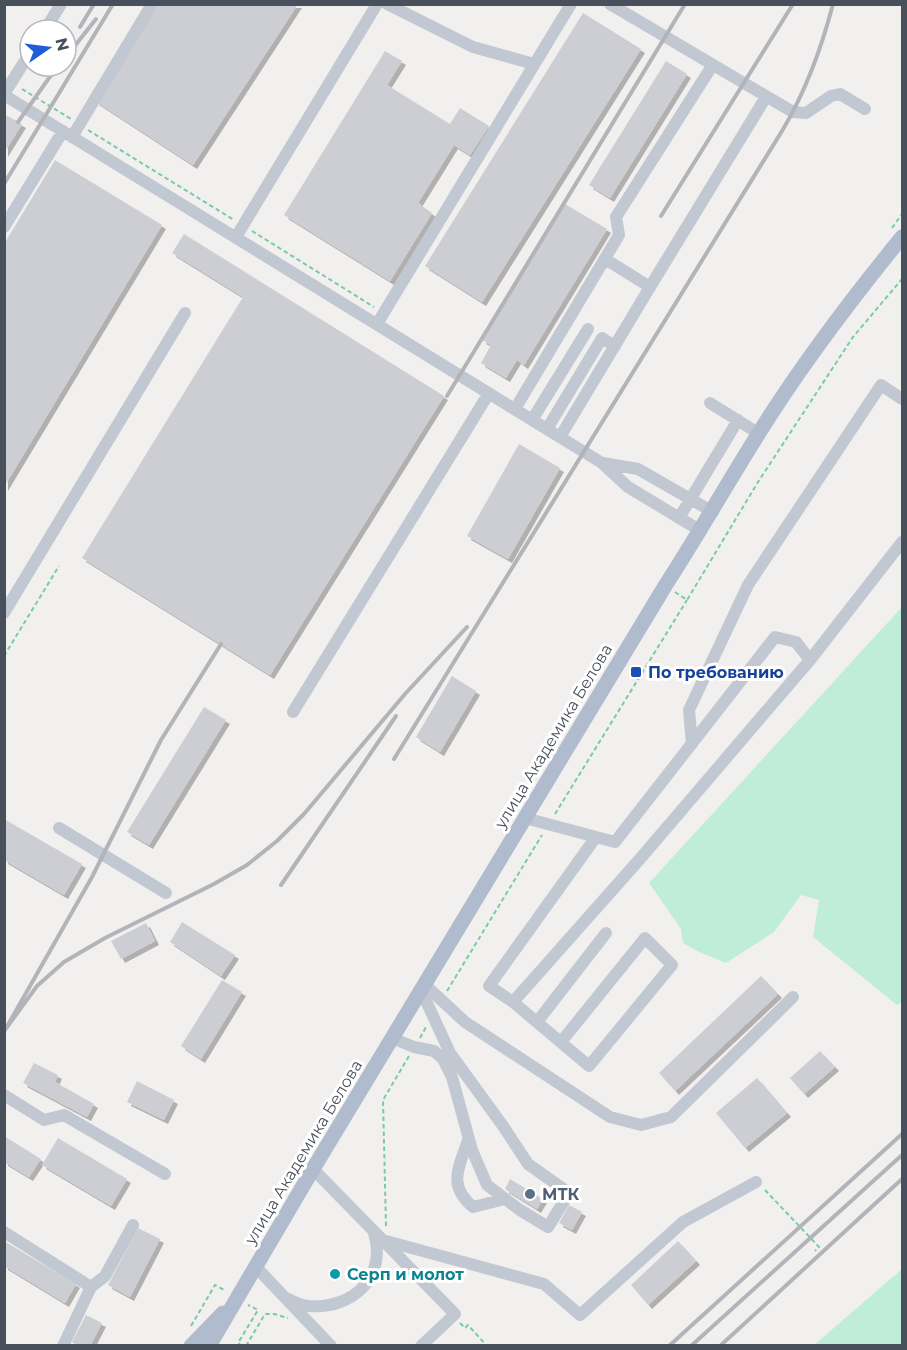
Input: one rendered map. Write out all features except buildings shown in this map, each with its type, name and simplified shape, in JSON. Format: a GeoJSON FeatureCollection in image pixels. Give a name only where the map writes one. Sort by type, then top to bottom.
{"type":"FeatureCollection","features":[{"type":"Feature","properties":{"kind":"main road","name":"улица Академика Белова"},"geometry":{"type":"LineString","coordinates":[[236,1300],[422,987],[665,586],[701,531],[758,433],[819,343],[903,237]]}},
{"type":"Feature","properties":{"kind":"main road"},"geometry":{"type":"LineString","coordinates":[[191,1346],[194,1340],[236,1300]]}},
{"type":"Feature","properties":{"kind":"main road"},"geometry":{"type":"LineString","coordinates":[[209,1346],[236,1300]]}},
{"type":"Feature","properties":{"kind":"main road"},"geometry":{"type":"LineString","coordinates":[[218,1346],[236,1300]]}},
{"type":"Feature","properties":{"kind":"lane"},"geometry":{"type":"LineString","coordinates":[[52,18],[61,4]]}},
{"type":"Feature","properties":{"kind":"lane"},"geometry":{"type":"LineString","coordinates":[[4,227],[67,134],[79,124],[153,4]]}},
{"type":"Feature","properties":{"kind":"lane"},"geometry":{"type":"LineString","coordinates":[[236,237],[377,4]]}},
{"type":"Feature","properties":{"kind":"lane"},"geometry":{"type":"LineString","coordinates":[[387,4],[473,47],[534,64]]}},
{"type":"Feature","properties":{"kind":"lane"},"geometry":{"type":"LineString","coordinates":[[377,324],[571,4]]}},
{"type":"Feature","properties":{"kind":"lane"},"geometry":{"type":"LineString","coordinates":[[612,5],[712,66],[800,114],[811,111],[835,94],[845,96],[865,109]]}},
{"type":"Feature","properties":{"kind":"lane"},"geometry":{"type":"LineString","coordinates":[[515,409],[619,235],[616,217],[712,66]]}},
{"type":"Feature","properties":{"kind":"lane"},"geometry":{"type":"LineString","coordinates":[[18,72],[4,94],[602,463],[628,487],[701,531]]}},
{"type":"Feature","properties":{"kind":"lane"},"geometry":{"type":"LineString","coordinates":[[560,437],[766,97]]}},
{"type":"Feature","properties":{"kind":"lane"},"geometry":{"type":"LineString","coordinates":[[605,259],[650,287]]}},
{"type":"Feature","properties":{"kind":"lane"},"geometry":{"type":"LineString","coordinates":[[4,613],[185,314]]}},
{"type":"Feature","properties":{"kind":"lane"},"geometry":{"type":"LineString","coordinates":[[569,318],[615,346]]}},
{"type":"Feature","properties":{"kind":"lane"},"geometry":{"type":"LineString","coordinates":[[532,420],[588,329]]}},
{"type":"Feature","properties":{"kind":"lane"},"geometry":{"type":"LineString","coordinates":[[547,429],[602,338]]}},
{"type":"Feature","properties":{"kind":"lane"},"geometry":{"type":"LineString","coordinates":[[692,744],[689,710],[748,585],[881,385],[903,399]]}},
{"type":"Feature","properties":{"kind":"lane"},"geometry":{"type":"LineString","coordinates":[[293,712],[489,393]]}},
{"type":"Feature","properties":{"kind":"lane"},"geometry":{"type":"LineString","coordinates":[[710,403],[758,433]]}},
{"type":"Feature","properties":{"kind":"lane"},"geometry":{"type":"LineString","coordinates":[[679,518],[738,420]]}},
{"type":"Feature","properties":{"kind":"lane"},"geometry":{"type":"LineString","coordinates":[[602,463],[638,469],[712,512]]}},
{"type":"Feature","properties":{"kind":"lane"},"geometry":{"type":"LineString","coordinates":[[513,1002],[639,860],[810,660],[903,543]]}},
{"type":"Feature","properties":{"kind":"lane"},"geometry":{"type":"LineString","coordinates":[[525,818],[615,842],[775,636],[796,642],[810,660]]}},
{"type":"Feature","properties":{"kind":"lane"},"geometry":{"type":"LineString","coordinates":[[59,828],[166,893]]}},
{"type":"Feature","properties":{"kind":"lane"},"geometry":{"type":"LineString","coordinates":[[561,1042],[645,938],[672,965],[589,1066],[513,1002],[489,986],[596,837]]}},
{"type":"Feature","properties":{"kind":"lane"},"geometry":{"type":"LineString","coordinates":[[537,1022],[606,933]]}},
{"type":"Feature","properties":{"kind":"lane"},"geometry":{"type":"LineString","coordinates":[[422,987],[465,1022],[610,1117],[641,1125],[671,1118],[793,996]]}},
{"type":"Feature","properties":{"kind":"lane"},"geometry":{"type":"LineString","coordinates":[[392,1038],[414,1047],[434,1051],[443,1059],[452,1077],[468,1140],[487,1185],[548,1227],[569,1193],[528,1164],[450,1053],[422,987]]}},
{"type":"Feature","properties":{"kind":"lane"},"geometry":{"type":"LineString","coordinates":[[4,1095],[44,1120],[64,1115],[165,1174]]}},
{"type":"Feature","properties":{"kind":"lane"},"geometry":{"type":"LineString","coordinates":[[468,1140],[459,1166],[456,1185],[462,1198],[473,1207],[505,1199]]}},
{"type":"Feature","properties":{"kind":"lane"},"geometry":{"type":"LineString","coordinates":[[313,1169],[455,1314],[421,1346]]}},
{"type":"Feature","properties":{"kind":"lane"},"geometry":{"type":"LineString","coordinates":[[386,1242],[544,1284],[580,1315],[683,1222],[756,1182]]}},
{"type":"Feature","properties":{"kind":"lane"},"geometry":{"type":"LineString","coordinates":[[63,1346],[90,1287],[105,1276],[133,1225]]}},
{"type":"Feature","properties":{"kind":"lane"},"geometry":{"type":"LineString","coordinates":[[286,1298],[305,1306],[325,1306],[345,1301],[361,1290],[372,1276],[377,1259],[377,1240],[372,1228]]}},
{"type":"Feature","properties":{"kind":"lane"},"geometry":{"type":"LineString","coordinates":[[4,1232],[90,1287]]}},
{"type":"Feature","properties":{"kind":"lane"},"geometry":{"type":"LineString","coordinates":[[255,1266],[331,1346]]}},
{"type":"Feature","properties":{"kind":"path"},"geometry":{"type":"LineString","coordinates":[[12,82],[384,313]]}},
{"type":"Feature","properties":{"kind":"path"},"geometry":{"type":"LineString","coordinates":[[442,1001],[758,482],[853,337],[903,279]]}},
{"type":"Feature","properties":{"kind":"path"},"geometry":{"type":"LineString","coordinates":[[4,656],[58,566]]}},
{"type":"Feature","properties":{"kind":"path"},"geometry":{"type":"LineString","coordinates":[[665,586],[687,600]]}},
{"type":"Feature","properties":{"kind":"path"},"geometry":{"type":"LineString","coordinates":[[386,1242],[383,1100],[433,1016]]}},
{"type":"Feature","properties":{"kind":"path"},"geometry":{"type":"LineString","coordinates":[[756,1182],[819,1247],[815,1251]]}},
{"type":"Feature","properties":{"kind":"path"},"geometry":{"type":"LineString","coordinates":[[201,1309],[215,1284]]}},
{"type":"Feature","properties":{"kind":"path"},"geometry":{"type":"LineString","coordinates":[[258,1310],[238,1342],[244,1346],[265,1314],[283,1315],[290,1319]]}},
{"type":"Feature","properties":{"kind":"path"},"geometry":{"type":"LineString","coordinates":[[453,1315],[465,1328],[468,1325],[487,1346]]}},
{"type":"Feature","properties":{"kind":"green space"},"geometry":{"type":"Polygon","coordinates":[[[902,607],[902,1002],[897,1005],[813,937],[819,900],[801,895],[774,932],[726,963],[683,943],[681,929],[649,883],[902,607]]]}},
{"type":"Feature","properties":{"kind":"green space"},"geometry":{"type":"Polygon","coordinates":[[[902,1269],[902,1345],[814,1345],[902,1269]]]}},
{"type":"Feature","properties":{"kind":"railway"},"geometry":{"type":"LineString","coordinates":[[80,27],[94,4]]}},
{"type":"Feature","properties":{"kind":"railway"},"geometry":{"type":"LineString","coordinates":[[4,184],[113,4]]}},
{"type":"Feature","properties":{"kind":"railway"},"geometry":{"type":"LineString","coordinates":[[447,396],[685,4]]}},
{"type":"Feature","properties":{"kind":"railway"},"geometry":{"type":"LineString","coordinates":[[661,216],[793,4]]}},
{"type":"Feature","properties":{"kind":"railway"},"geometry":{"type":"LineString","coordinates":[[394,759],[782,131],[812,70],[833,4]]}},
{"type":"Feature","properties":{"kind":"railway"},"geometry":{"type":"LineString","coordinates":[[78,42],[96,19]]}},
{"type":"Feature","properties":{"kind":"railway"},"geometry":{"type":"LineString","coordinates":[[18,122],[49,78]]}},
{"type":"Feature","properties":{"kind":"railway"},"geometry":{"type":"LineString","coordinates":[[221,644],[161,740],[92,877],[5,1030],[37,986],[64,962],[105,938],[214,884],[247,865],[277,841],[304,814],[405,694],[467,627]]}},
{"type":"Feature","properties":{"kind":"railway"},"geometry":{"type":"LineString","coordinates":[[281,885],[396,716]]}},
{"type":"Feature","properties":{"kind":"railway"},"geometry":{"type":"LineString","coordinates":[[669,1346],[902,1134]]}},
{"type":"Feature","properties":{"kind":"railway"},"geometry":{"type":"LineString","coordinates":[[691,1346],[902,1155]]}},
{"type":"Feature","properties":{"kind":"railway"},"geometry":{"type":"LineString","coordinates":[[720,1346],[902,1179]]}},
{"type":"Feature","properties":{"kind":"place","name":"По требованию"},"geometry":{"type":"Point","coordinates":[636,672]}},
{"type":"Feature","properties":{"kind":"place","name":"МТК"},"geometry":{"type":"Point","coordinates":[530,1194]}},
{"type":"Feature","properties":{"kind":"place","name":"Серп и молот"},"geometry":{"type":"Point","coordinates":[335,1274]}}]}
